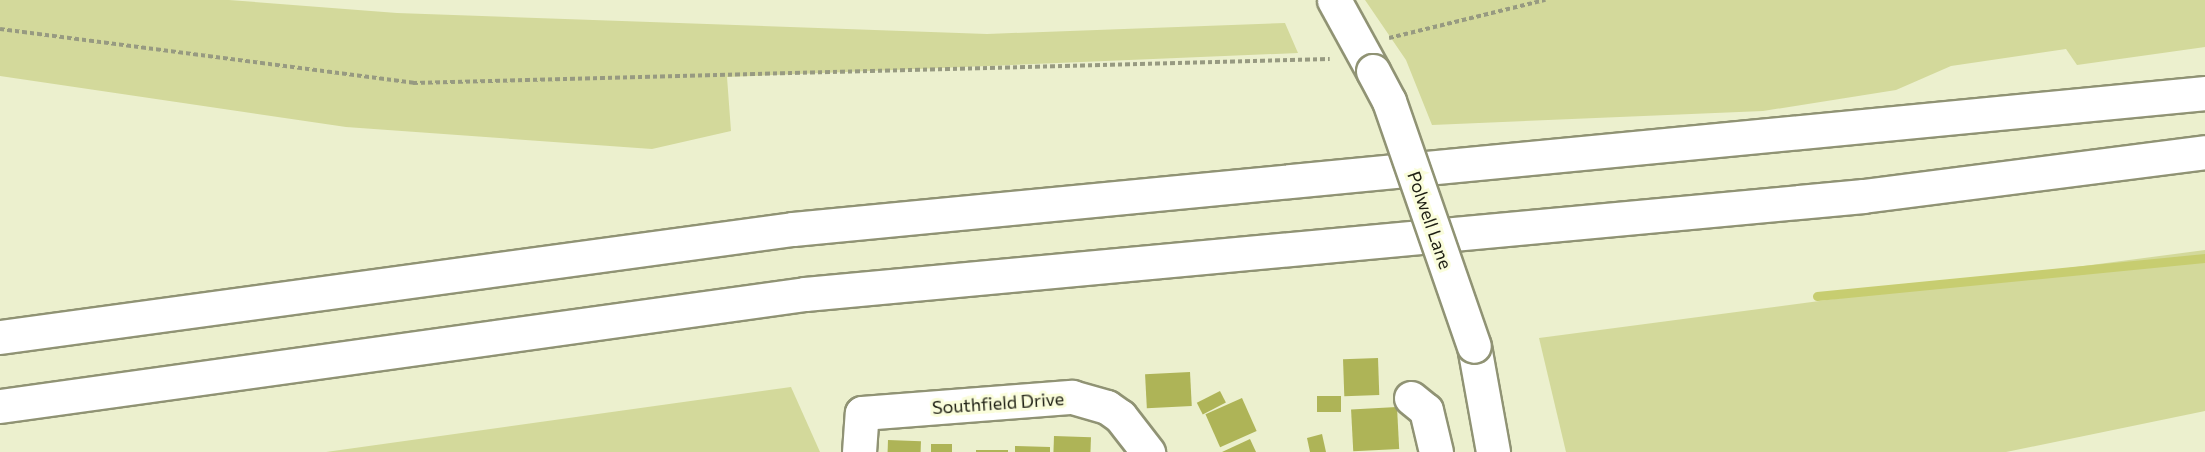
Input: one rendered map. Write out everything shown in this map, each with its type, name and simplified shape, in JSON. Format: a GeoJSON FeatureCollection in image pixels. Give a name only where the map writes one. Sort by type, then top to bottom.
{"type":"FeatureCollection","features":[{"type":"Feature","properties":{"kind":"main road","name":"Polwell Lane"},"geometry":{"type":"LineString","coordinates":[[1334,0],[1358,58],[1389,101],[1474,346],[1493,452]]}},
{"type":"Feature","properties":{"kind":"main road"},"geometry":{"type":"LineString","coordinates":[[0,337],[793,229],[2205,93]]}},
{"type":"Feature","properties":{"kind":"main road"},"geometry":{"type":"LineString","coordinates":[[0,406],[804,294],[1863,196],[2205,152]]}},
{"type":"Feature","properties":{"kind":"main road","name":"Southfield Drive"},"geometry":{"type":"LineString","coordinates":[[859,452],[862,413],[1072,397],[1107,407],[1120,416],[1148,452]]}},
{"type":"Feature","properties":{"kind":"main road"},"geometry":{"type":"LineString","coordinates":[[1412,398],[1426,410],[1436,452]]}},
{"type":"Feature","properties":{"kind":"path"},"geometry":{"type":"LineString","coordinates":[[0,29],[413,83],[1358,58],[1545,0]]}},
{"type":"Feature","properties":{"kind":"green space"},"geometry":{"type":"Polygon","coordinates":[[[0,0],[229,0],[397,13],[987,34],[1285,23],[1298,53],[727,77],[731,131],[652,149],[346,127],[0,76],[0,0]]]}},
{"type":"Feature","properties":{"kind":"green space"},"geometry":{"type":"Polygon","coordinates":[[[1365,0],[2205,0],[2205,47],[2077,65],[2066,49],[1951,66],[1896,90],[1763,111],[1432,125],[1406,60],[1365,0]]]}},
{"type":"Feature","properties":{"kind":"green space"},"geometry":{"type":"Polygon","coordinates":[[[2205,250],[2205,411],[2006,452],[1566,452],[1539,338],[2205,250]]]}},
{"type":"Feature","properties":{"kind":"green space"},"geometry":{"type":"Polygon","coordinates":[[[791,387],[820,452],[326,452],[791,387]]]}},
{"type":"Feature","properties":{"kind":"building"},"geometry":{"type":"Polygon","coordinates":[[[1378,358],[1379,395],[1344,396],[1343,359],[1378,358]]]}},
{"type":"Feature","properties":{"kind":"building"},"geometry":{"type":"Polygon","coordinates":[[[1190,372],[1192,406],[1147,408],[1145,374],[1190,372]]]}},
{"type":"Feature","properties":{"kind":"building"},"geometry":{"type":"Polygon","coordinates":[[[1220,391],[1226,403],[1203,414],[1197,403],[1220,391]]]}},
{"type":"Feature","properties":{"kind":"building"},"geometry":{"type":"Polygon","coordinates":[[[1317,396],[1341,396],[1341,412],[1317,412],[1317,396]]]}},
{"type":"Feature","properties":{"kind":"building"},"geometry":{"type":"Polygon","coordinates":[[[1242,398],[1257,431],[1220,447],[1205,414],[1242,398]]]}},
{"type":"Feature","properties":{"kind":"building"},"geometry":{"type":"Polygon","coordinates":[[[1397,407],[1399,449],[1353,451],[1351,409],[1397,407]]]}},
{"type":"Feature","properties":{"kind":"building"},"geometry":{"type":"Polygon","coordinates":[[[1322,434],[1326,452],[1310,452],[1307,438],[1322,434]]]}},
{"type":"Feature","properties":{"kind":"building"},"geometry":{"type":"Polygon","coordinates":[[[1054,436],[1091,437],[1090,452],[1053,452],[1054,436]]]}},
{"type":"Feature","properties":{"kind":"building"},"geometry":{"type":"Polygon","coordinates":[[[1250,439],[1256,452],[1222,452],[1250,439]]]}},
{"type":"Feature","properties":{"kind":"building"},"geometry":{"type":"Polygon","coordinates":[[[888,440],[921,441],[921,452],[888,452],[888,440]]]}},
{"type":"Feature","properties":{"kind":"building"},"geometry":{"type":"Polygon","coordinates":[[[931,444],[952,444],[952,452],[931,452],[931,444]]]}},
{"type":"Feature","properties":{"kind":"building"},"geometry":{"type":"Polygon","coordinates":[[[1015,446],[1050,447],[1050,452],[1015,452],[1015,446]]]}},
{"type":"Feature","properties":{"kind":"building"},"geometry":{"type":"Polygon","coordinates":[[[976,450],[1008,450],[1008,452],[976,452],[976,450]]]}},
{"type":"Feature","properties":{"kind":"waterway"},"geometry":{"type":"LineString","coordinates":[[1817,296],[2205,258]]}}]}
